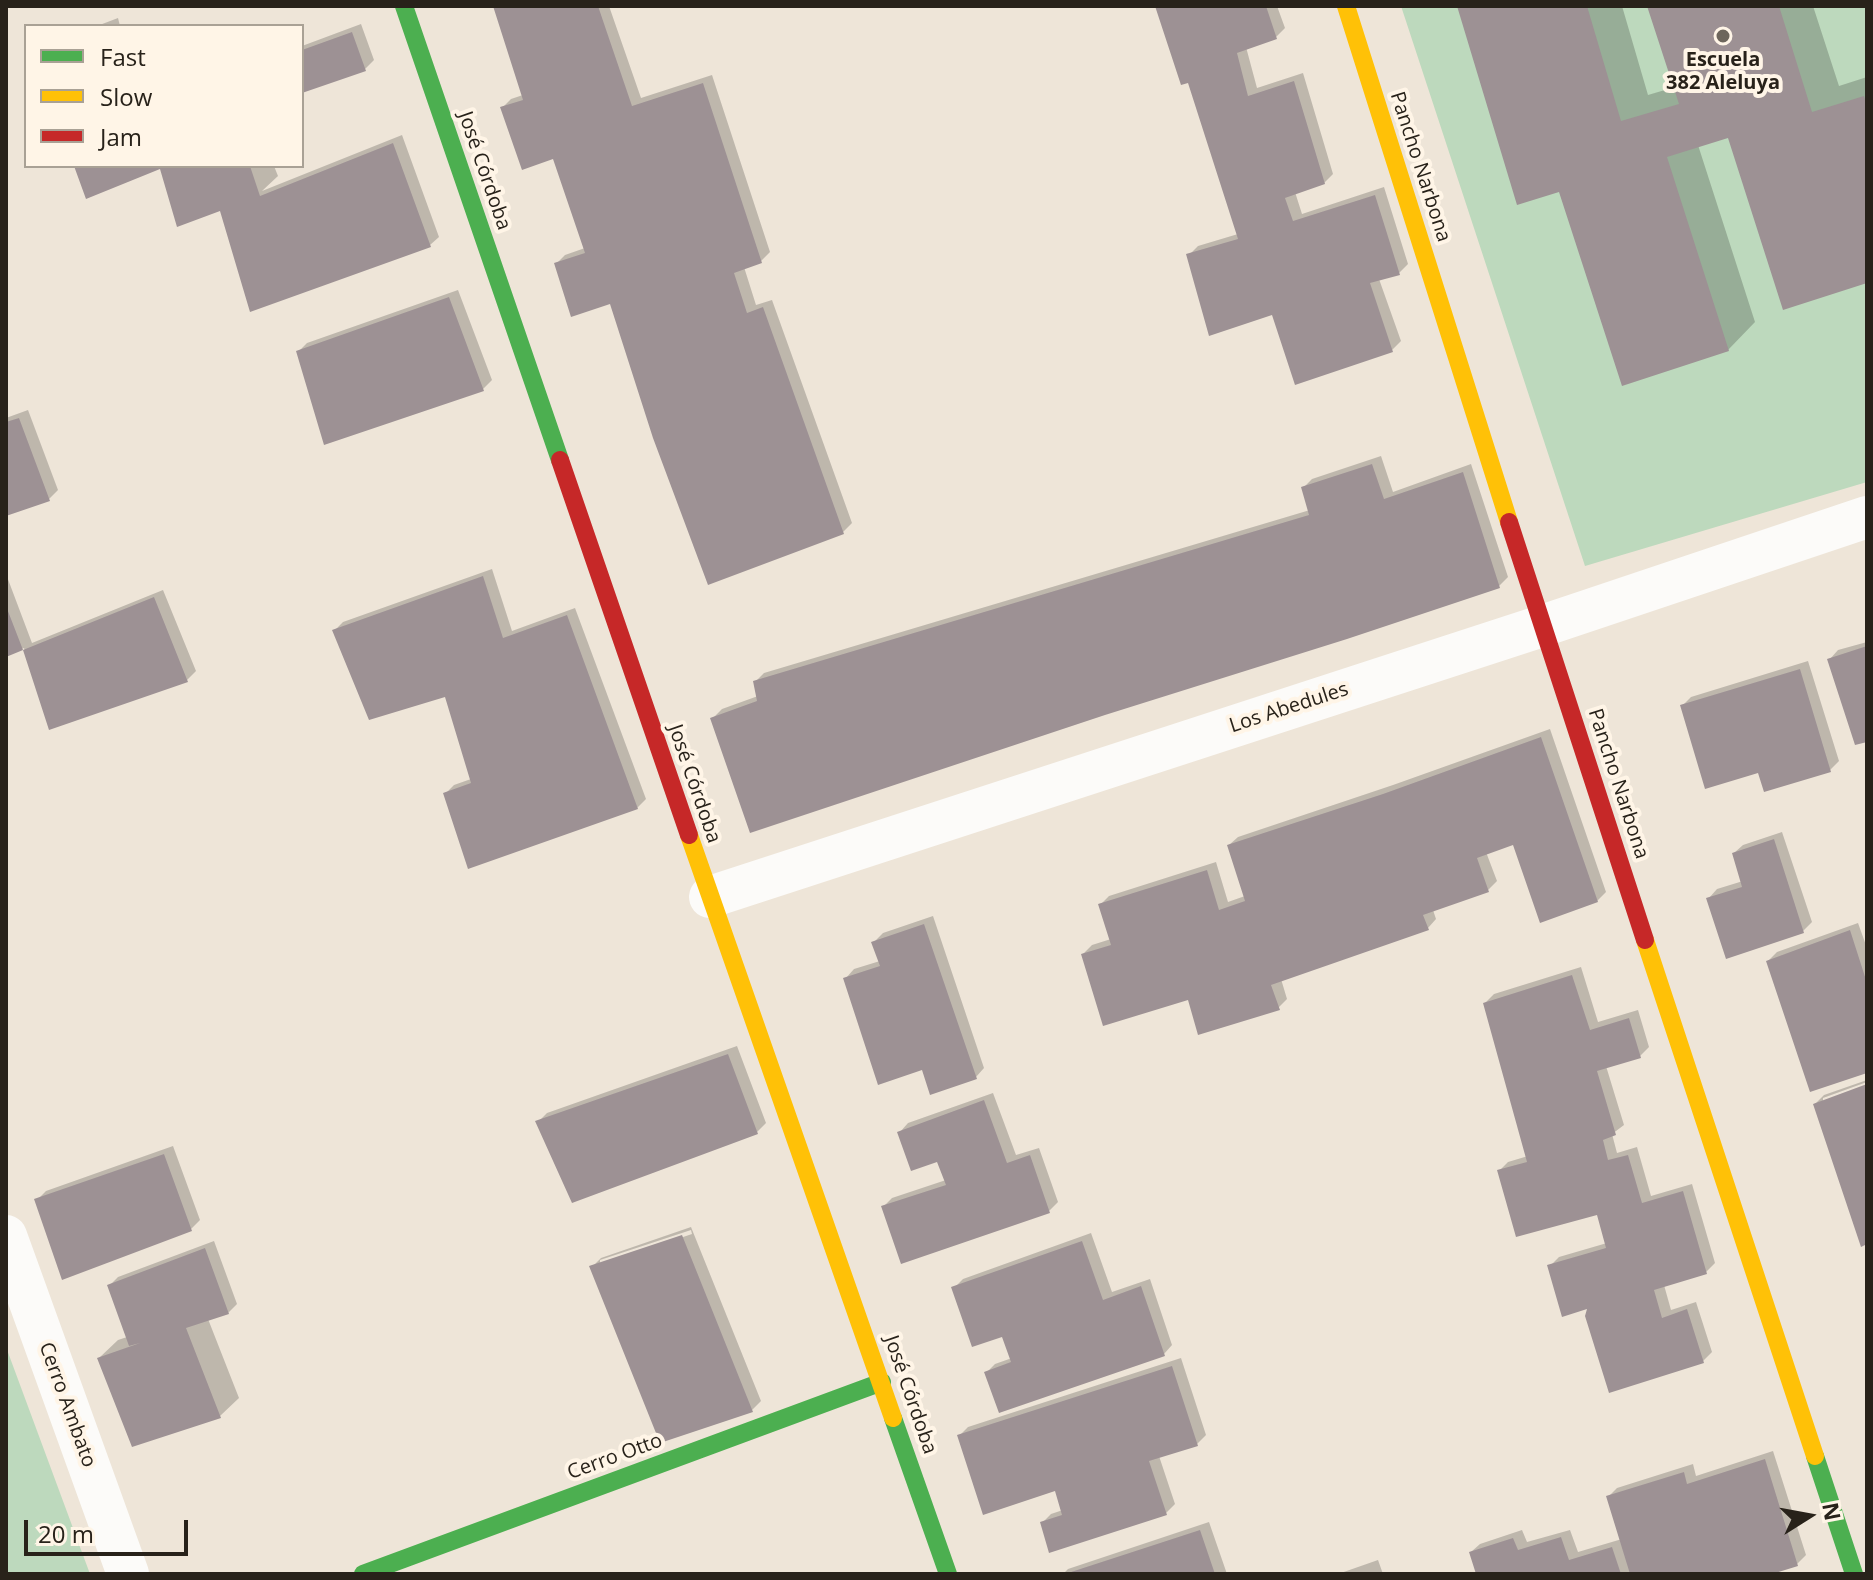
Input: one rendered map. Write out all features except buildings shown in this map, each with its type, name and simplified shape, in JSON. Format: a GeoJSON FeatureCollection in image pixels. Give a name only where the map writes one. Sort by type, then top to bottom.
{"type":"FeatureCollection","features":[{"type":"Feature","properties":{"kind":"street","name":"José Córdoba"},"geometry":{"type":"LineString","coordinates":[[404,6],[710,897],[948,1574]]}},
{"type":"Feature","properties":{"kind":"street","name":"Pancho Narbona"},"geometry":{"type":"LineString","coordinates":[[1346,6],[1542,626],[1854,1574]]}},
{"type":"Feature","properties":{"kind":"street","name":"Los Abedules"},"geometry":{"type":"LineString","coordinates":[[710,897],[1867,517]]}},
{"type":"Feature","properties":{"kind":"street","name":"Cerro Ambato"},"geometry":{"type":"LineString","coordinates":[[6,1236],[128,1574]]}},
{"type":"Feature","properties":{"kind":"street","name":"Cerro Otto"},"geometry":{"type":"LineString","coordinates":[[363,1574],[882,1382]]}},
{"type":"Feature","properties":{"kind":"green space"},"geometry":{"type":"Polygon","coordinates":[[[1401,6],[1867,6],[1867,482],[1585,566],[1401,6]]]}},
{"type":"Feature","properties":{"kind":"green space"},"geometry":{"type":"Polygon","coordinates":[[[6,1347],[90,1574],[6,1574],[6,1347]]]}},
{"type":"Feature","properties":{"kind":"traffic: fast"},"geometry":{"type":"LineString","coordinates":[[404,6],[560,460]]}},
{"type":"Feature","properties":{"kind":"traffic: fast"},"geometry":{"type":"LineString","coordinates":[[363,1574],[882,1382]]}},
{"type":"Feature","properties":{"kind":"traffic: fast"},"geometry":{"type":"LineString","coordinates":[[893,1418],[948,1574]]}},
{"type":"Feature","properties":{"kind":"traffic: fast"},"geometry":{"type":"LineString","coordinates":[[1815,1456],[1854,1574]]}},
{"type":"Feature","properties":{"kind":"traffic: slow"},"geometry":{"type":"LineString","coordinates":[[1346,6],[1509,522]]}},
{"type":"Feature","properties":{"kind":"traffic: slow"},"geometry":{"type":"LineString","coordinates":[[689,835],[893,1418]]}},
{"type":"Feature","properties":{"kind":"traffic: slow"},"geometry":{"type":"LineString","coordinates":[[1645,940],[1815,1456]]}},
{"type":"Feature","properties":{"kind":"traffic: jam"},"geometry":{"type":"LineString","coordinates":[[560,460],[689,835]]}},
{"type":"Feature","properties":{"kind":"traffic: jam"},"geometry":{"type":"LineString","coordinates":[[1509,522],[1645,940]]}},
{"type":"Feature","properties":{"kind":"place","name":"Escuela 382 Aleluya"},"geometry":{"type":"Point","coordinates":[1723,36]}}]}
